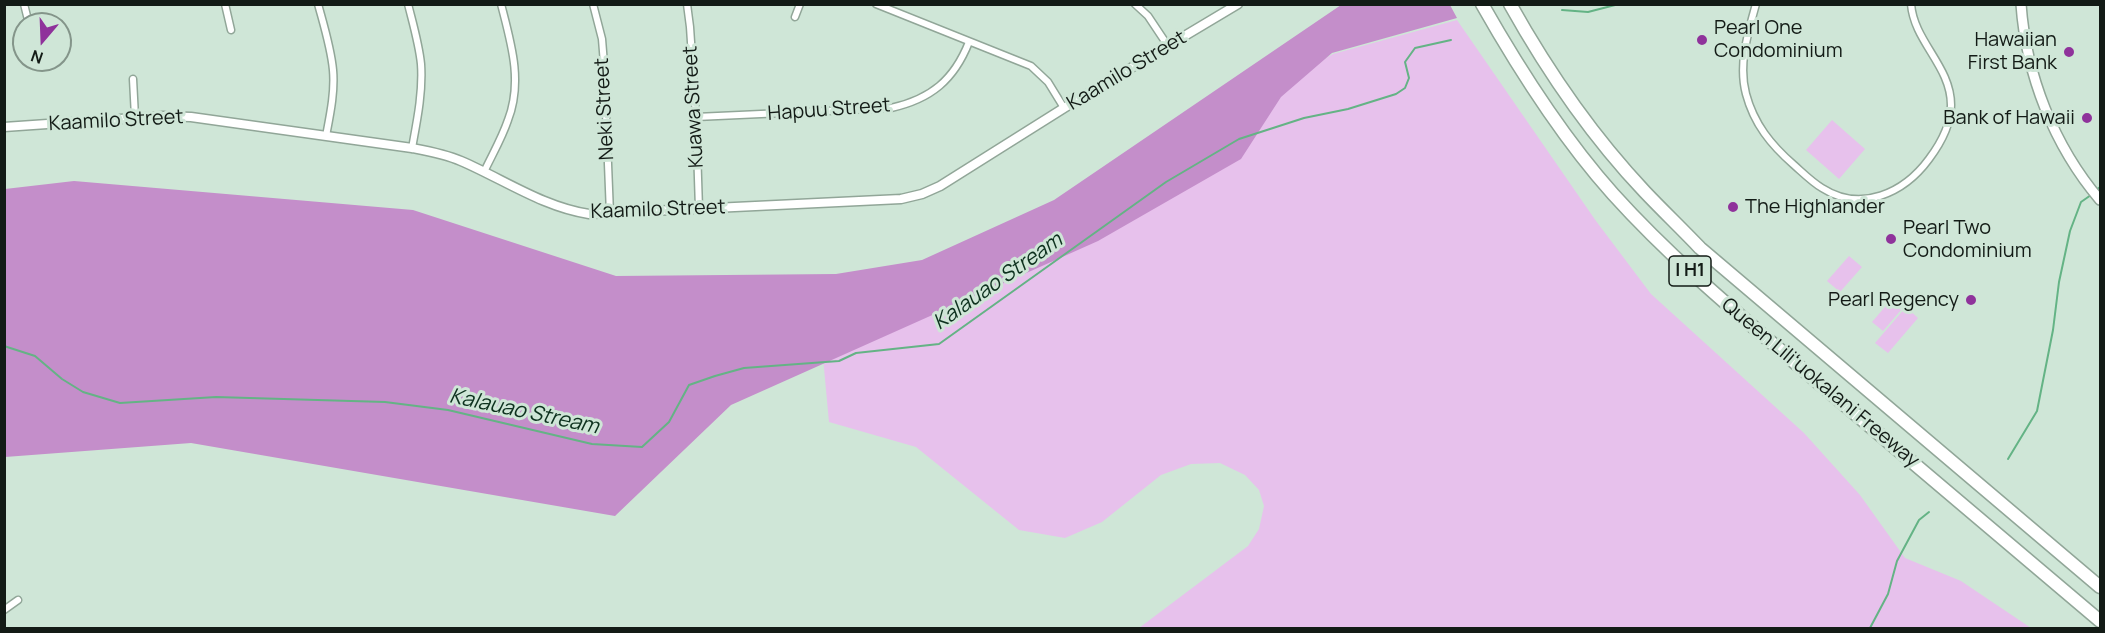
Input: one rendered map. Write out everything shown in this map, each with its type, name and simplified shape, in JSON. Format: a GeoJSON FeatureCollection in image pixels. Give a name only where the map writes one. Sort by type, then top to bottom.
{"type":"FeatureCollection","features":[{"type":"Feature","properties":{"kind":"highway","name":"Queen Liliʻuokalani Freeway"},"geometry":{"type":"LineString","coordinates":[[1482,4],[1510,53],[1554,119],[1612,193],[1660,243],[1734,310],[2100,621]]}},
{"type":"Feature","properties":{"kind":"highway","name":"Queen Liliʻuokalani Freeway"},"geometry":{"type":"LineString","coordinates":[[1510,4],[1554,78],[1587,123],[1644,191],[1700,248],[2100,587]]}},
{"type":"Feature","properties":{"kind":"main road"},"geometry":{"type":"LineString","coordinates":[[2021,4],[2026,44],[2038,89],[2058,137],[2100,200]]}},
{"type":"Feature","properties":{"kind":"street"},"geometry":{"type":"LineString","coordinates":[[225,4],[231,30]]}},
{"type":"Feature","properties":{"kind":"street"},"geometry":{"type":"LineString","coordinates":[[318,4],[329,44],[333,70],[333,94],[326,136]]}},
{"type":"Feature","properties":{"kind":"street"},"geometry":{"type":"LineString","coordinates":[[408,4],[421,64],[421,86],[412,148]]}},
{"type":"Feature","properties":{"kind":"street"},"geometry":{"type":"LineString","coordinates":[[484,172],[508,121],[516,84],[512,45],[501,4]]}},
{"type":"Feature","properties":{"kind":"street","name":"Neki Street"},"geometry":{"type":"LineString","coordinates":[[593,4],[602,39],[610,214]]}},
{"type":"Feature","properties":{"kind":"street","name":"Kuawa Street"},"geometry":{"type":"LineString","coordinates":[[687,4],[696,117],[699,209]]}},
{"type":"Feature","properties":{"kind":"street"},"geometry":{"type":"LineString","coordinates":[[795,17],[800,4]]}},
{"type":"Feature","properties":{"kind":"street"},"geometry":{"type":"LineString","coordinates":[[876,4],[1031,66],[1048,82],[1064,108]]}},
{"type":"Feature","properties":{"kind":"street"},"geometry":{"type":"LineString","coordinates":[[1135,4],[1148,16],[1168,46]]}},
{"type":"Feature","properties":{"kind":"street","name":"Kaamilo Street"},"geometry":{"type":"LineString","coordinates":[[4,127],[135,117],[191,117],[412,148],[436,152],[484,172],[555,207],[589,214],[901,199],[922,194],[940,186],[1064,108],[1238,4]]}},
{"type":"Feature","properties":{"kind":"street"},"geometry":{"type":"LineString","coordinates":[[1756,4],[1743,58],[1745,93],[1757,123],[1776,149],[1823,189],[1841,197],[1859,200],[1889,194],[1907,182],[1940,144],[1948,124],[1951,106],[1946,77],[1918,32],[1911,4]]}},
{"type":"Feature","properties":{"kind":"street","name":"Hapuu Street"},"geometry":{"type":"LineString","coordinates":[[696,117],[891,108],[908,104],[925,96],[945,81],[962,59],[969,42]]}},
{"type":"Feature","properties":{"kind":"street"},"geometry":{"type":"LineString","coordinates":[[133,79],[135,117]]}},
{"type":"Feature","properties":{"kind":"street"},"geometry":{"type":"LineString","coordinates":[[4,610],[18,600]]}},
{"type":"Feature","properties":{"kind":"shaded area"},"geometry":{"type":"Polygon","coordinates":[[[1341,5],[1450,5],[1457,18],[1332,53],[1281,97],[1241,159],[1098,241],[731,405],[615,516],[191,443],[5,457],[5,189],[74,181],[413,210],[616,276],[836,274],[922,260],[1054,200],[1341,5]]]}},
{"type":"Feature","properties":{"kind":"shaded area"},"geometry":{"type":"Polygon","coordinates":[[[1457,20],[1596,221],[1651,294],[1804,433],[1860,495],[1905,558],[1961,581],[2031,628],[1139,628],[1248,546],[1259,529],[1264,506],[1259,490],[1245,475],[1220,463],[1191,464],[1161,475],[1102,522],[1065,538],[1019,530],[916,447],[829,422],[821,336],[953,274],[1333,54],[1457,20]]]}},
{"type":"Feature","properties":{"kind":"shaded area"},"geometry":{"type":"Polygon","coordinates":[[[1832,120],[1865,149],[1839,179],[1806,150],[1832,120]]]}},
{"type":"Feature","properties":{"kind":"shaded area"},"geometry":{"type":"Polygon","coordinates":[[[1849,256],[1862,267],[1840,292],[1827,281],[1849,256]]]}},
{"type":"Feature","properties":{"kind":"shaded area"},"geometry":{"type":"Polygon","coordinates":[[[1890,301],[1901,310],[1883,331],[1872,322],[1890,301]]]}},
{"type":"Feature","properties":{"kind":"shaded area"},"geometry":{"type":"Polygon","coordinates":[[[1906,307],[1918,318],[1888,353],[1875,343],[1906,307]]]}},
{"type":"Feature","properties":{"kind":"waterway","name":"Kalauao Stream"},"geometry":{"type":"LineString","coordinates":[[1562,10],[1588,12],[1619,4]]}},
{"type":"Feature","properties":{"kind":"waterway","name":"Kalauao Stream"},"geometry":{"type":"LineString","coordinates":[[4,346],[35,356],[62,379],[83,392],[120,403],[216,397],[385,402],[448,410],[592,444],[642,447],[669,422],[689,385],[744,368],[839,361],[856,353],[939,344],[1166,182],[1239,139],[1304,118],[1348,109],[1396,94],[1405,88],[1409,78],[1405,62],[1415,48],[1451,40]]}},
{"type":"Feature","properties":{"kind":"waterway"},"geometry":{"type":"LineString","coordinates":[[2095,191],[2100,187]]}},
{"type":"Feature","properties":{"kind":"waterway"},"geometry":{"type":"LineString","coordinates":[[2008,459],[2037,411],[2070,231],[2081,202],[2091,195]]}},
{"type":"Feature","properties":{"kind":"waterway"},"geometry":{"type":"LineString","coordinates":[[1870,628],[1888,594],[1897,561],[1919,520],[1929,512]]}},
{"type":"Feature","properties":{"kind":"place","name":"Pearl One Condominium"},"geometry":{"type":"Point","coordinates":[1702,40]}},
{"type":"Feature","properties":{"kind":"place","name":"Hawaiian First Bank"},"geometry":{"type":"Point","coordinates":[2069,52]}},
{"type":"Feature","properties":{"kind":"place","name":"Bank of Hawaii"},"geometry":{"type":"Point","coordinates":[2087,118]}},
{"type":"Feature","properties":{"kind":"place","name":"The Highlander"},"geometry":{"type":"Point","coordinates":[1733,207]}},
{"type":"Feature","properties":{"kind":"place","name":"Pearl Two Condominium"},"geometry":{"type":"Point","coordinates":[1891,239]}},
{"type":"Feature","properties":{"kind":"place","name":"Pearl Regency"},"geometry":{"type":"Point","coordinates":[1971,300]}}]}
